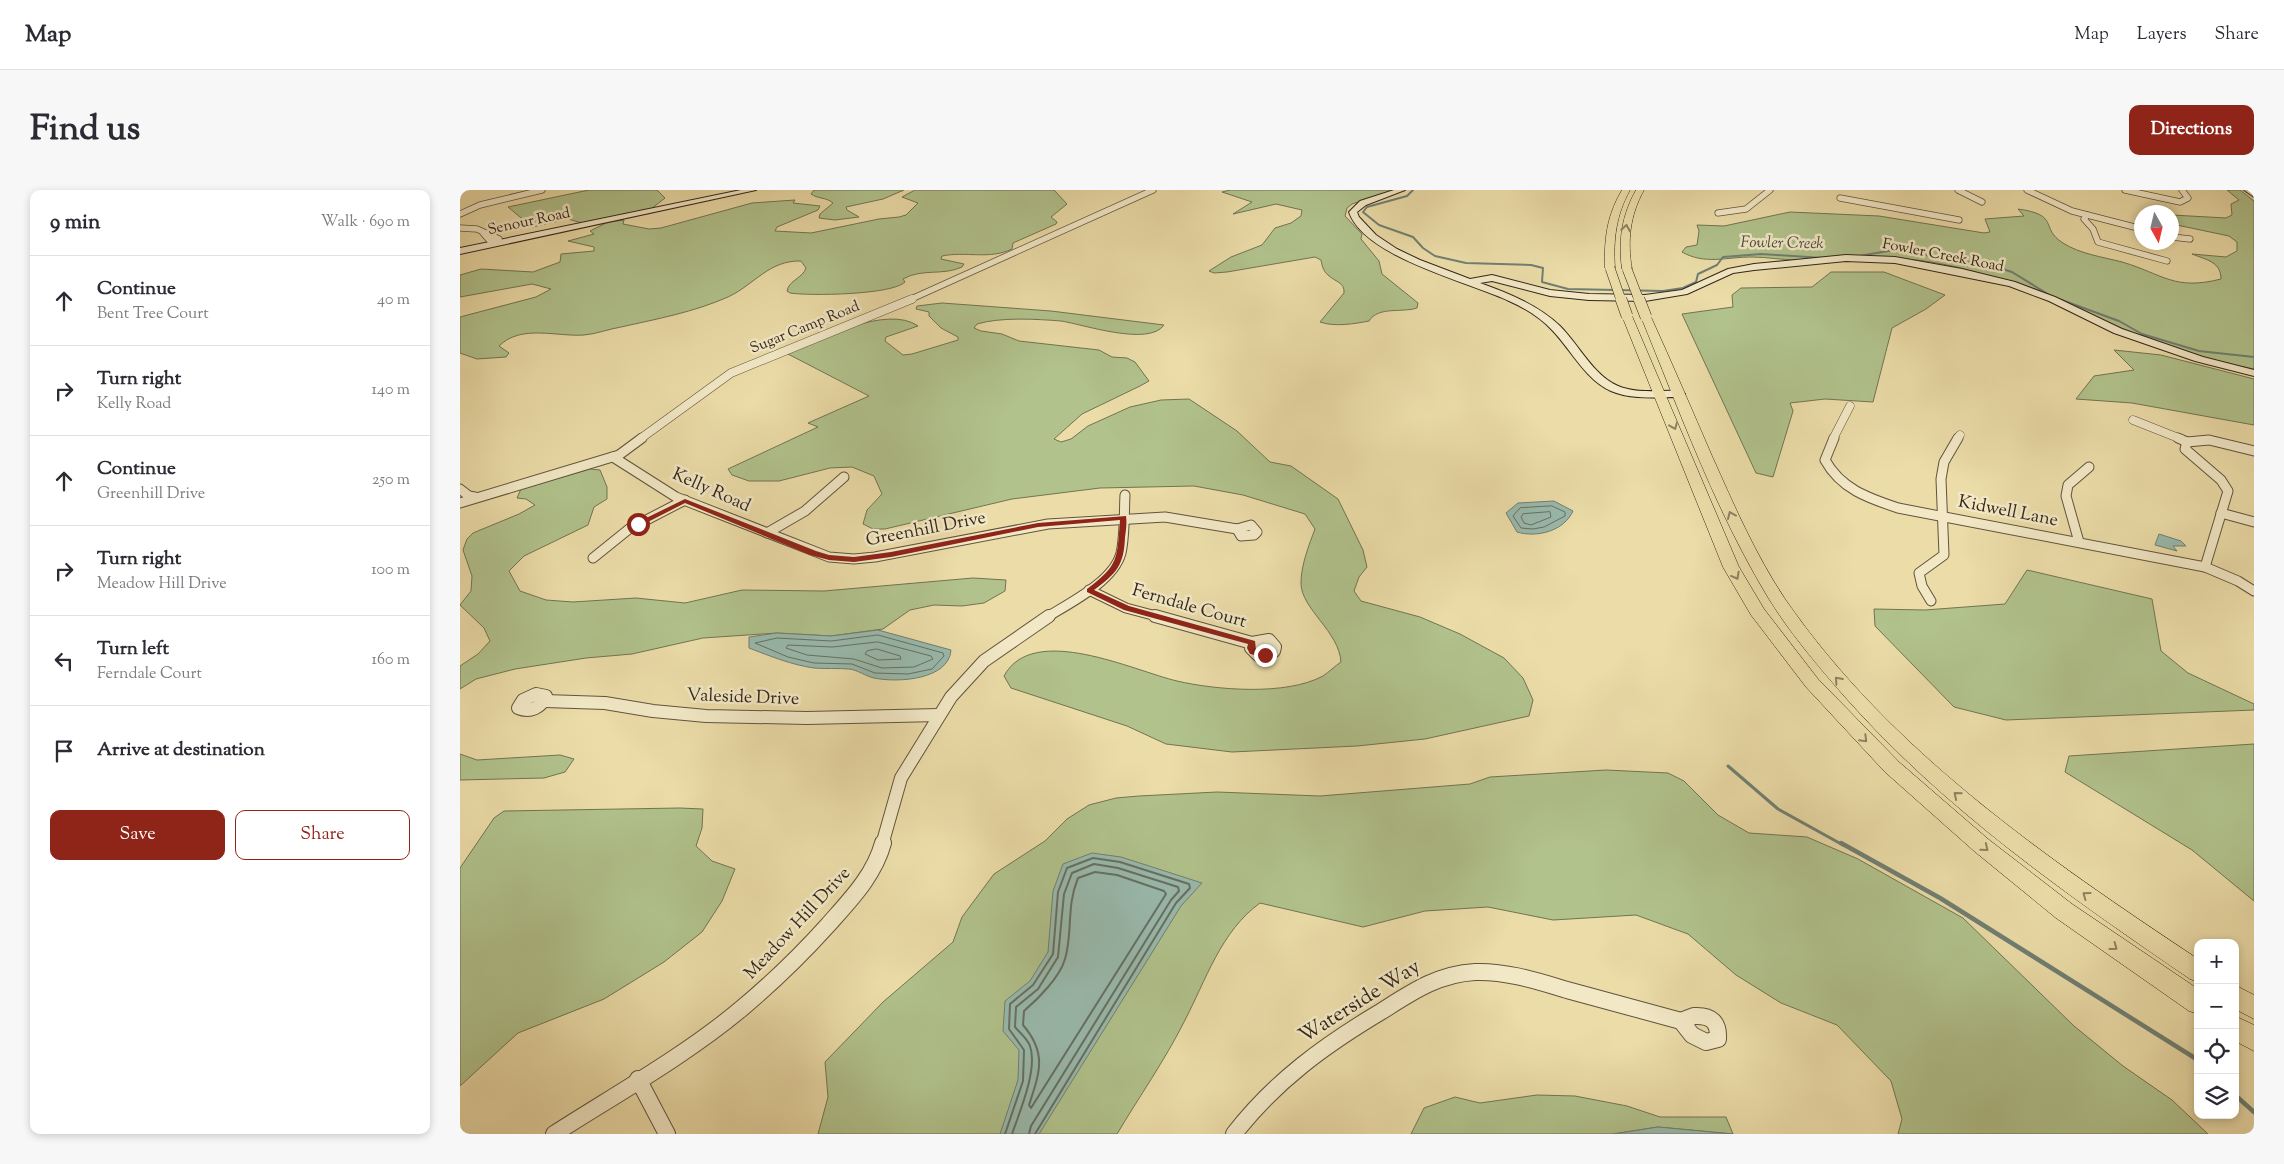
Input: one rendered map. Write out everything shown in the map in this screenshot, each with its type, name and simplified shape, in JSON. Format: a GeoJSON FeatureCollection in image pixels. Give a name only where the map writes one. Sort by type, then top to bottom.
{"type":"FeatureCollection","features":[{"type":"Feature","properties":{"kind":"main road","name":"Senour Road"},"geometry":{"type":"LineString","coordinates":[[460,250],[752,190]]}},
{"type":"Feature","properties":{"kind":"main road"},"geometry":{"type":"LineString","coordinates":[[1401,190],[1358,206],[1353,212],[1355,218],[1402,255],[1512,299],[1546,319],[1608,385],[1631,392],[1670,394]]}},
{"type":"Feature","properties":{"kind":"main road"},"geometry":{"type":"LineString","coordinates":[[1626,190],[1612,217],[1609,230],[1610,268],[1627,316],[1670,394],[1763,579],[1792,623],[1836,678],[1903,746],[1980,814],[2107,911],[2194,969]]}},
{"type":"Feature","properties":{"kind":"main road"},"geometry":{"type":"LineString","coordinates":[[1640,190],[1632,206],[1625,228],[1624,244],[1627,269],[1646,317],[1670,394],[1731,567],[1757,611],[1812,683],[1892,766],[1980,845],[2064,911],[2194,1000]]}},
{"type":"Feature","properties":{"kind":"main road"},"geometry":{"type":"LineString","coordinates":[[2248,190],[2254,195]]}},
{"type":"Feature","properties":{"kind":"main road","name":"Fowler Creek Road"},"geometry":{"type":"LineString","coordinates":[[1468,282],[1492,278],[1556,294],[1589,297],[1645,298],[1684,292],[1731,271],[1754,266],[1846,258],[1895,260],[1962,272],[2017,286],[2052,299],[2118,331],[2199,358],[2254,373]]}},
{"type":"Feature","properties":{"kind":"main road"},"geometry":{"type":"LineString","coordinates":[[2239,999],[2254,1008]]}},
{"type":"Feature","properties":{"kind":"main road"},"geometry":{"type":"LineString","coordinates":[[2238,1029],[2254,1039]]}},
{"type":"Feature","properties":{"kind":"street"},"geometry":{"type":"LineString","coordinates":[[460,214],[480,205],[542,190]]}},
{"type":"Feature","properties":{"kind":"street","name":"Sugar Camp Road"},"geometry":{"type":"LineString","coordinates":[[460,503],[613,457],[624,452],[731,373],[943,286],[1153,190]]}},
{"type":"Feature","properties":{"kind":"street"},"geometry":{"type":"LineString","coordinates":[[1718,213],[1746,209],[1770,190]]}},
{"type":"Feature","properties":{"kind":"street"},"geometry":{"type":"LineString","coordinates":[[1834,205],[1846,190]]}},
{"type":"Feature","properties":{"kind":"street"},"geometry":{"type":"LineString","coordinates":[[1958,190],[1982,202]]}},
{"type":"Feature","properties":{"kind":"street"},"geometry":{"type":"LineString","coordinates":[[2027,190],[2065,208],[2134,227]]}},
{"type":"Feature","properties":{"kind":"street"},"geometry":{"type":"LineString","coordinates":[[2125,190],[2180,202],[2188,198],[2182,190]]}},
{"type":"Feature","properties":{"kind":"street"},"geometry":{"type":"LineString","coordinates":[[1840,198],[1959,220]]}},
{"type":"Feature","properties":{"kind":"street"},"geometry":{"type":"LineString","coordinates":[[2087,215],[2084,219],[2093,229],[2095,239],[2098,242],[2167,261]]}},
{"type":"Feature","properties":{"kind":"street"},"geometry":{"type":"LineString","coordinates":[[460,228],[477,229],[483,232],[490,241],[496,243]]}},
{"type":"Feature","properties":{"kind":"street"},"geometry":{"type":"LineString","coordinates":[[2179,238],[2190,239]]}},
{"type":"Feature","properties":{"kind":"street","name":"Kidwell Lane"},"geometry":{"type":"LineString","coordinates":[[1850,406],[1826,453],[1825,460],[1832,473],[1843,484],[1874,500],[1944,517],[2205,567],[2230,577],[2254,590]]}},
{"type":"Feature","properties":{"kind":"street"},"geometry":{"type":"LineString","coordinates":[[2133,420],[2187,442],[2209,440],[2254,451]]}},
{"type":"Feature","properties":{"kind":"street"},"geometry":{"type":"LineString","coordinates":[[1931,601],[1922,586],[1918,573],[1944,555],[1941,479],[1944,462],[1960,435]]}},
{"type":"Feature","properties":{"kind":"street"},"geometry":{"type":"LineString","coordinates":[[2187,442],[2185,449],[2228,491],[2205,567]]}},
{"type":"Feature","properties":{"kind":"street","name":"Kelly Road"},"geometry":{"type":"LineString","coordinates":[[613,457],[685,500],[800,548]]}},
{"type":"Feature","properties":{"kind":"street"},"geometry":{"type":"LineString","coordinates":[[2079,542],[2066,496],[2068,485],[2088,467]]}},
{"type":"Feature","properties":{"kind":"street"},"geometry":{"type":"LineString","coordinates":[[767,533],[805,510],[844,477]]}},
{"type":"Feature","properties":{"kind":"street"},"geometry":{"type":"LineString","coordinates":[[460,489],[469,496],[475,497]]}},
{"type":"Feature","properties":{"kind":"street","name":"Meadow Hill Drive"},"geometry":{"type":"LineString","coordinates":[[554,1134],[707,1035],[740,1010],[793,963],[848,903],[868,877],[879,857],[901,778],[939,715],[964,682],[984,661],[1015,638],[1109,576],[1118,564],[1121,553],[1125,495]]}},
{"type":"Feature","properties":{"kind":"street"},"geometry":{"type":"LineString","coordinates":[[593,558],[629,529],[685,500]]}},
{"type":"Feature","properties":{"kind":"street"},"geometry":{"type":"LineString","coordinates":[[2221,513],[2254,522]]}},
{"type":"Feature","properties":{"kind":"street","name":"Greenhill Drive"},"geometry":{"type":"LineString","coordinates":[[800,548],[829,558],[868,558],[1038,525],[1123,518],[1165,517],[1237,529]]}},
{"type":"Feature","properties":{"kind":"street","name":"Ferndale Court"},"geometry":{"type":"LineString","coordinates":[[1089,590],[1126,608],[1252,643]]}},
{"type":"Feature","properties":{"kind":"street","name":"Valeside Drive"},"geometry":{"type":"LineString","coordinates":[[545,701],[605,703],[653,711],[706,716],[808,718],[939,715]]}},
{"type":"Feature","properties":{"kind":"street","name":"Waterside Way"},"geometry":{"type":"LineString","coordinates":[[1234,1134],[1272,1089],[1316,1053],[1425,984],[1444,976],[1475,972],[1511,974],[1681,1021]]}},
{"type":"Feature","properties":{"kind":"street"},"geometry":{"type":"LineString","coordinates":[[638,1079],[667,1134]]}},
{"type":"Feature","properties":{"kind":"green space"},"geometry":{"type":"Polygon","coordinates":[[[589,190],[657,190],[665,198],[651,209],[582,223],[568,219],[532,227],[508,207],[589,190]]]}},
{"type":"Feature","properties":{"kind":"green space"},"geometry":{"type":"Polygon","coordinates":[[[814,190],[904,190],[883,199],[846,207],[847,210],[859,217],[835,220],[819,218],[820,214],[833,203],[811,194],[814,190]]]}},
{"type":"Feature","properties":{"kind":"green space"},"geometry":{"type":"Polygon","coordinates":[[[915,190],[1054,190],[1067,204],[1051,217],[1057,222],[1056,224],[1013,243],[1012,249],[986,255],[960,254],[942,256],[941,259],[964,264],[955,270],[910,276],[903,279],[905,282],[884,290],[850,294],[790,293],[787,291],[788,287],[806,268],[801,261],[790,262],[762,274],[728,297],[689,311],[589,334],[528,333],[518,335],[508,339],[499,346],[509,353],[506,357],[477,359],[460,353],[460,317],[536,297],[551,289],[532,284],[460,297],[460,275],[481,269],[533,272],[560,262],[561,254],[594,251],[594,247],[568,241],[594,234],[590,231],[608,222],[624,220],[623,224],[649,229],[661,228],[752,203],[795,200],[793,203],[820,206],[818,210],[777,227],[775,231],[811,233],[906,215],[918,203],[902,197],[915,190]]]}},
{"type":"Feature","properties":{"kind":"green space"},"geometry":{"type":"Polygon","coordinates":[[[1230,190],[1394,190],[1352,204],[1347,208],[1345,216],[1362,234],[1361,239],[1379,261],[1382,274],[1418,303],[1417,308],[1378,313],[1369,321],[1357,323],[1338,325],[1320,322],[1344,293],[1344,289],[1341,284],[1326,273],[1321,260],[1315,257],[1227,272],[1214,273],[1209,271],[1231,257],[1262,245],[1275,228],[1291,223],[1301,216],[1302,210],[1276,204],[1233,214],[1252,202],[1222,192],[1230,190]]]}},
{"type":"Feature","properties":{"kind":"green space"},"geometry":{"type":"Polygon","coordinates":[[[2227,190],[2240,190],[2254,201],[2254,369],[2170,347],[2021,287],[1944,264],[1887,258],[1797,260],[1752,257],[1707,259],[1682,252],[1686,247],[1697,245],[1699,231],[1697,225],[1724,226],[1790,212],[1879,216],[1984,233],[1990,232],[1985,219],[2024,216],[2018,209],[2045,218],[2056,237],[2077,250],[2122,262],[2169,280],[2191,283],[2205,282],[2221,279],[2219,269],[2212,262],[2192,254],[2226,257],[2237,251],[2237,242],[2229,236],[2179,225],[2179,215],[2226,218],[2232,215],[2231,204],[2239,200],[2227,190]]]}},
{"type":"Feature","properties":{"kind":"green space"},"geometry":{"type":"Polygon","coordinates":[[[1831,272],[1884,272],[1945,295],[1926,309],[1892,328],[1873,402],[1825,399],[1790,403],[1793,411],[1773,477],[1756,473],[1682,314],[1733,307],[1732,295],[1741,288],[1812,287],[1831,272]]]}},
{"type":"Feature","properties":{"kind":"green space"},"geometry":{"type":"Polygon","coordinates":[[[942,303],[1051,311],[1164,325],[1156,331],[1145,334],[1115,332],[1061,321],[1030,319],[1007,319],[986,322],[977,324],[974,328],[1002,334],[1019,341],[1099,350],[1112,357],[1127,358],[1135,362],[1149,381],[1082,414],[1054,439],[1061,442],[1071,439],[1088,426],[1130,407],[1161,400],[1189,399],[1237,431],[1270,462],[1291,466],[1338,499],[1363,550],[1367,567],[1359,577],[1354,591],[1361,601],[1420,617],[1460,634],[1504,658],[1523,678],[1533,700],[1529,716],[1425,739],[1357,746],[1232,752],[1166,744],[1127,726],[1011,688],[1004,676],[1018,660],[1037,653],[1060,651],[1085,654],[1177,681],[1231,689],[1271,689],[1308,682],[1323,676],[1341,662],[1334,640],[1307,602],[1303,593],[1301,583],[1302,569],[1315,529],[1305,514],[1243,495],[1194,486],[1100,488],[1012,499],[885,529],[873,529],[863,524],[867,510],[882,494],[874,476],[852,467],[830,468],[779,481],[749,481],[732,475],[728,469],[818,427],[808,423],[869,396],[786,353],[852,326],[889,319],[905,320],[918,326],[886,337],[885,341],[903,355],[958,340],[958,337],[941,328],[929,316],[929,312],[916,309],[917,306],[942,303]]]}},
{"type":"Feature","properties":{"kind":"green space"},"geometry":{"type":"Polygon","coordinates":[[[2114,350],[2161,355],[2254,379],[2254,425],[2132,403],[2076,399],[2094,376],[2134,370],[2114,350]]]}},
{"type":"Feature","properties":{"kind":"green space"},"geometry":{"type":"Polygon","coordinates":[[[590,469],[600,470],[607,487],[607,499],[594,507],[588,525],[524,556],[509,571],[520,591],[546,600],[573,602],[636,598],[685,603],[742,590],[824,591],[973,578],[1006,580],[1005,591],[984,603],[962,606],[934,605],[910,610],[883,629],[831,636],[777,633],[703,638],[632,654],[586,658],[515,669],[476,679],[460,689],[460,666],[478,654],[490,641],[484,628],[460,605],[471,591],[472,576],[463,550],[467,539],[473,533],[519,514],[535,505],[526,499],[517,498],[521,489],[590,469]]]}},
{"type":"Feature","properties":{"kind":"green space"},"geometry":{"type":"Polygon","coordinates":[[[2027,570],[2152,599],[2161,651],[2188,673],[2254,704],[2254,710],[2006,720],[1954,707],[1875,626],[1874,609],[1925,610],[2005,604],[2027,570]]]}},
{"type":"Feature","properties":{"kind":"green space"},"geometry":{"type":"Polygon","coordinates":[[[2254,744],[2254,901],[2192,850],[2065,772],[2069,756],[2254,744]]]}},
{"type":"Feature","properties":{"kind":"green space"},"geometry":{"type":"Polygon","coordinates":[[[460,754],[477,760],[560,755],[574,759],[565,772],[544,778],[460,780],[460,754]]]}},
{"type":"Feature","properties":{"kind":"green space"},"geometry":{"type":"Polygon","coordinates":[[[1606,770],[1668,773],[1684,781],[1718,815],[1749,833],[1807,837],[1858,859],[1963,918],[2074,1026],[2123,1066],[2172,1100],[2208,1134],[1898,1134],[1902,1119],[1891,1081],[1837,1025],[1781,1003],[1736,975],[1688,934],[1636,915],[1553,920],[1488,907],[1425,911],[1363,927],[1260,903],[1246,914],[1225,942],[1207,973],[1177,1036],[1117,1134],[818,1134],[828,1097],[825,1062],[883,1002],[953,942],[962,917],[994,874],[1045,841],[1067,819],[1089,805],[1116,798],[1217,792],[1320,796],[1470,784],[1490,777],[1606,770]]]}},
{"type":"Feature","properties":{"kind":"green space"},"geometry":{"type":"Polygon","coordinates":[[[703,809],[702,828],[696,846],[712,861],[735,869],[722,901],[702,932],[664,962],[604,999],[518,1033],[460,1086],[460,868],[494,818],[504,811],[703,809]]]}},
{"type":"Feature","properties":{"kind":"green space"},"geometry":{"type":"Polygon","coordinates":[[[1537,1095],[1575,1096],[1627,1106],[1660,1117],[1726,1117],[1733,1134],[1658,1127],[1613,1134],[1411,1134],[1424,1108],[1455,1097],[1480,1103],[1537,1095]]]}},
{"type":"Feature","properties":{"kind":"water"},"geometry":{"type":"Polygon","coordinates":[[[1554,501],[1573,511],[1563,524],[1541,533],[1525,534],[1517,532],[1506,513],[1518,503],[1554,501]]]}},
{"type":"Feature","properties":{"kind":"water"},"geometry":{"type":"Polygon","coordinates":[[[2159,534],[2181,541],[2186,546],[2173,546],[2177,551],[2155,545],[2159,534]]]}},
{"type":"Feature","properties":{"kind":"water"},"geometry":{"type":"Polygon","coordinates":[[[878,630],[951,650],[948,660],[941,668],[932,673],[920,677],[895,680],[871,677],[849,669],[814,668],[798,665],[749,648],[749,637],[777,633],[831,636],[878,630]]]}},
{"type":"Feature","properties":{"kind":"water"},"geometry":{"type":"Polygon","coordinates":[[[1092,853],[1121,857],[1202,883],[1181,906],[1039,1134],[1000,1134],[1018,1080],[1019,1050],[1003,1031],[1005,1001],[1030,981],[1048,952],[1053,891],[1063,864],[1092,853]]]}},
{"type":"Feature","properties":{"kind":"water"},"geometry":{"type":"Polygon","coordinates":[[[1658,1127],[1733,1134],[1613,1134],[1658,1127]]]}},
{"type":"Feature","properties":{"kind":"waterway","name":"Fowler Creek"},"geometry":{"type":"LineString","coordinates":[[1413,190],[1407,196],[1367,207],[1363,212],[1379,225],[1413,237],[1423,248],[1435,256],[1466,263],[1531,265],[1543,268],[1542,282],[1568,289],[1663,291],[1683,288],[1696,282],[1698,274],[1717,265],[1723,257],[1761,254],[1823,258]]}},
{"type":"Feature","properties":{"kind":"waterway","name":"Fowler Creek"},"geometry":{"type":"LineString","coordinates":[[1859,256],[1894,250],[1996,267],[2012,272],[2051,296]]}},
{"type":"Feature","properties":{"kind":"waterway","name":"Fowler Creek"},"geometry":{"type":"LineString","coordinates":[[2059,299],[2119,321],[2142,334],[2199,351],[2254,357]]}},
{"type":"Feature","properties":{"kind":"waterway"},"geometry":{"type":"LineString","coordinates":[[1728,766],[1778,809],[1843,845]]}},
{"type":"Feature","properties":{"kind":"waterway"},"geometry":{"type":"LineString","coordinates":[[1841,843],[1940,898],[2194,1057]]}},
{"type":"Feature","properties":{"kind":"waterway"},"geometry":{"type":"LineString","coordinates":[[2239,1099],[2254,1112]]}},
{"type":"Feature","properties":{"kind":"route"},"geometry":{"type":"LineString","coordinates":[[638,524],[685,500],[813,553],[829,558],[854,559],[891,555],[1038,525],[1123,518],[1121,553],[1118,564],[1109,576],[1089,590],[1106,600],[1126,608],[1252,643],[1251,648],[1253,652],[1258,655],[1265,655]]}}]}
